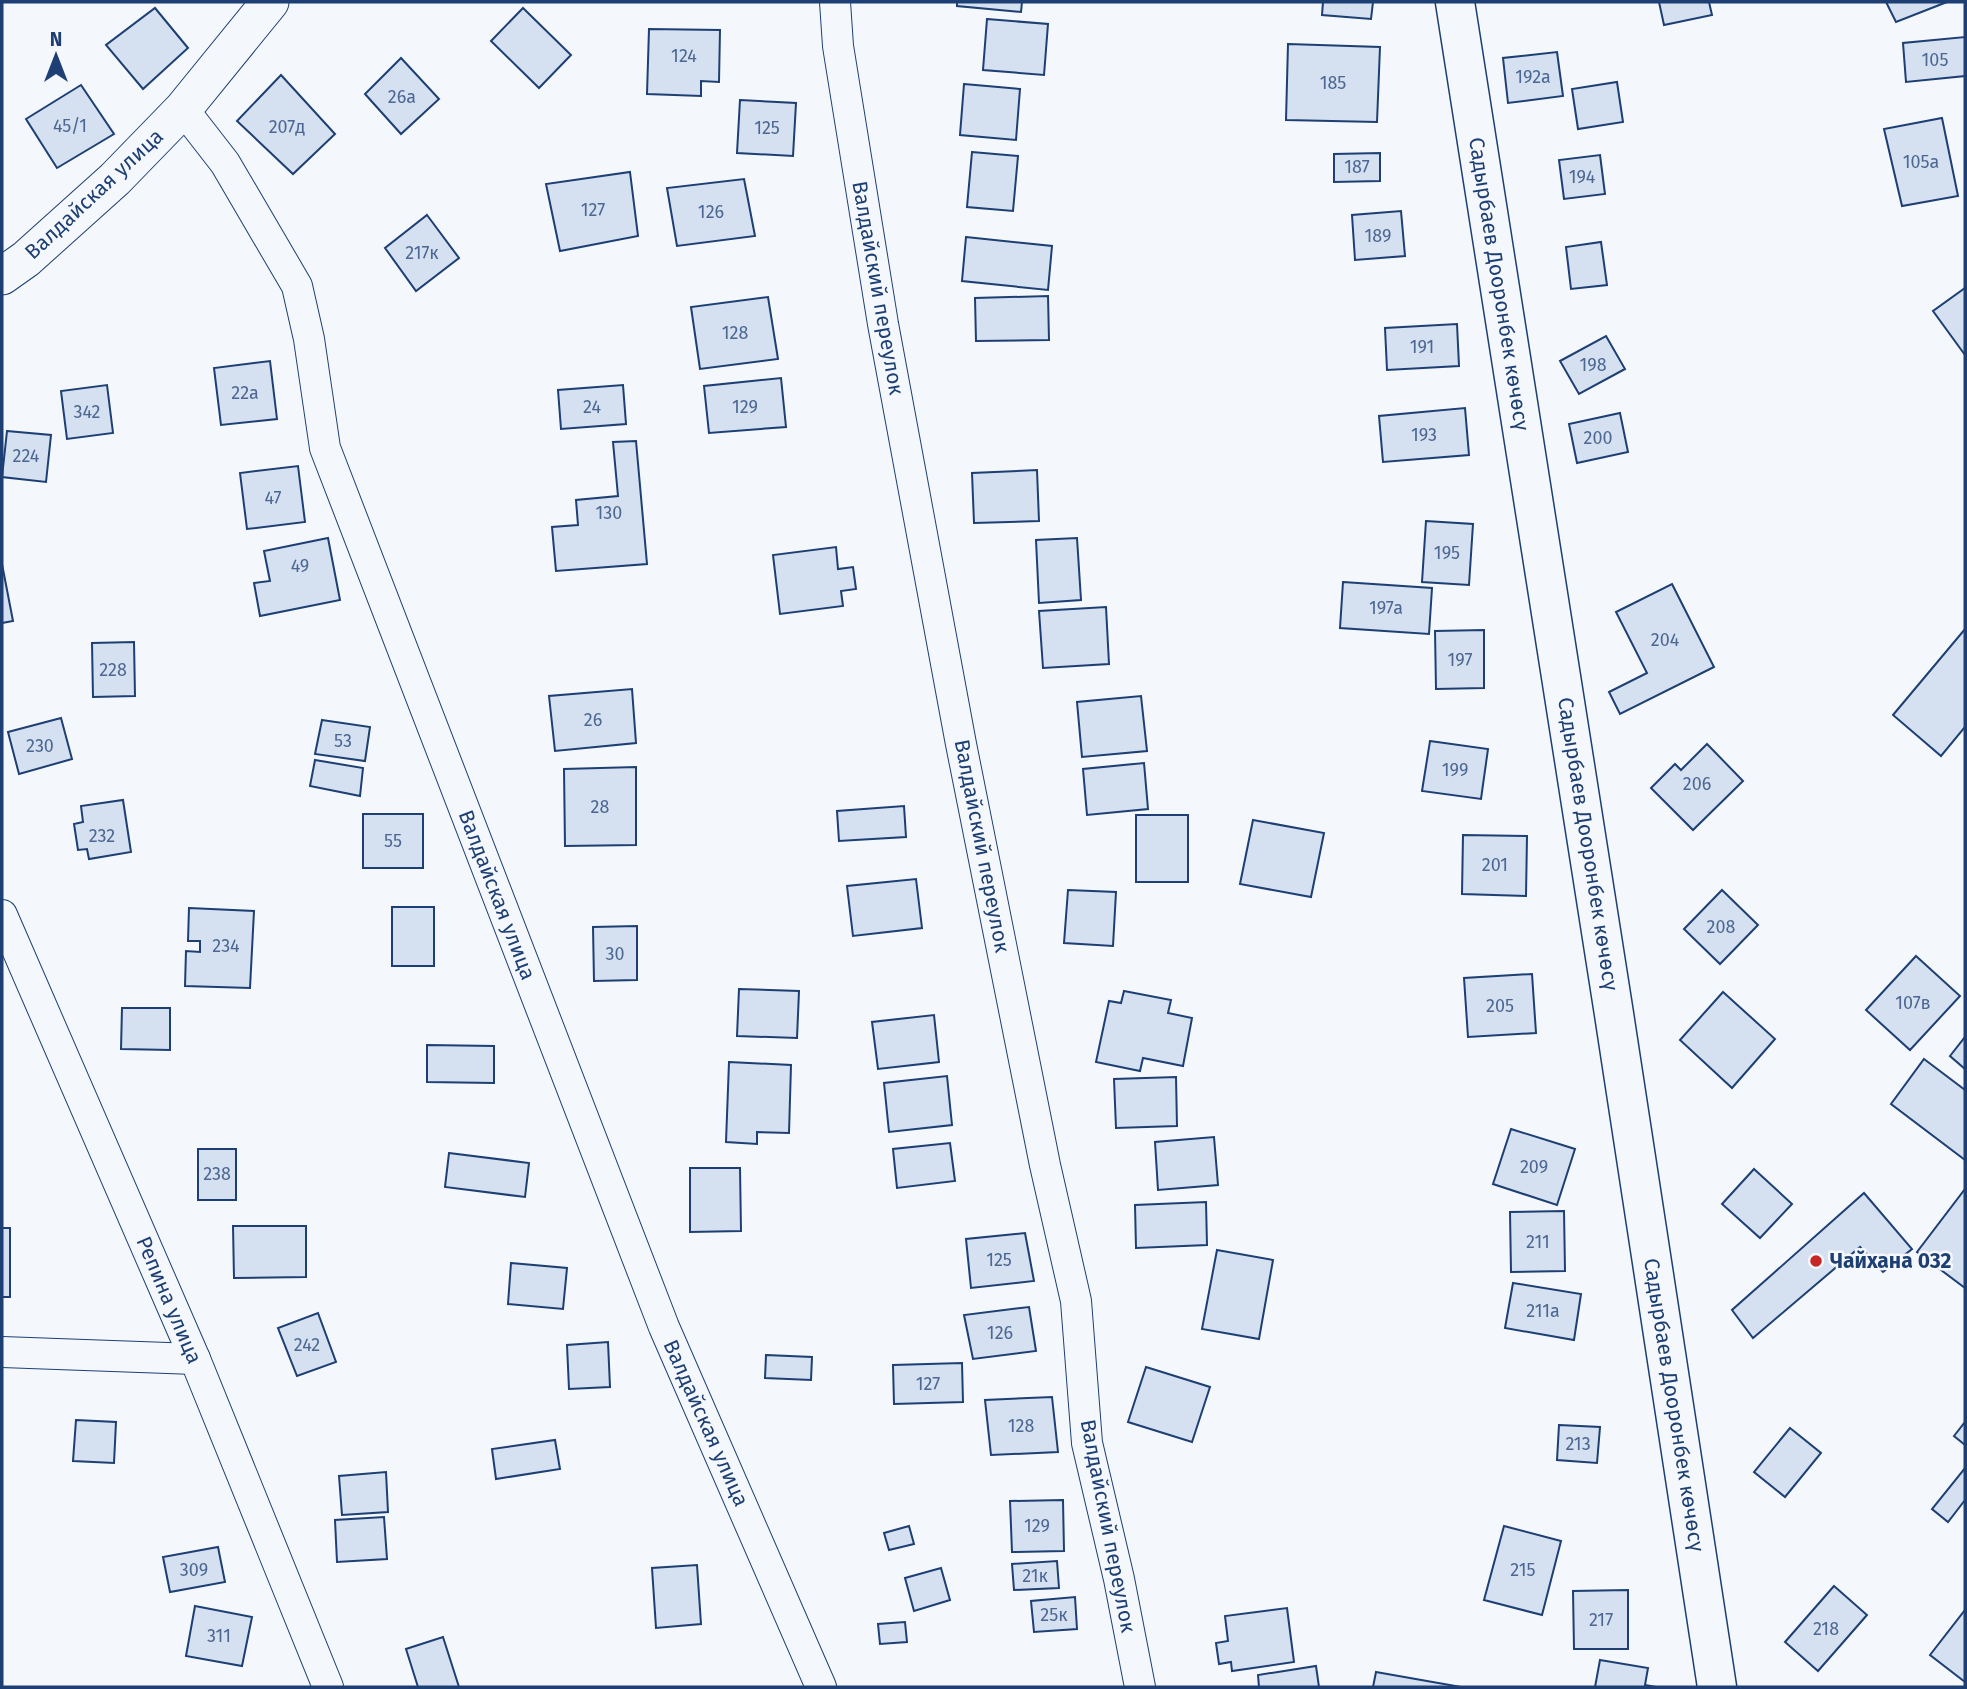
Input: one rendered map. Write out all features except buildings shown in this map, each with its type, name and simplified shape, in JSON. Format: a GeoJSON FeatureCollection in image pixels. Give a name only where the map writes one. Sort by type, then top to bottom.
{"type":"FeatureCollection","features":[{"type":"Feature","properties":{"kind":"main road","name":"Садырбаев Дооронбек көчөсү"},"geometry":{"type":"LineString","coordinates":[[1455,2],[1717,1687]]}},
{"type":"Feature","properties":{"kind":"street","name":"Валдайская улица"},"geometry":{"type":"LineString","coordinates":[[2,276],[26,259],[115,179],[183,109],[270,2]]}},
{"type":"Feature","properties":{"kind":"street","name":"Валдайский переулок"},"geometry":{"type":"LineString","coordinates":[[835,2],[838,46],[888,351],[961,744],[1045,1165],[1076,1301],[1087,1443],[1119,1579],[1140,1687]]}},
{"type":"Feature","properties":{"kind":"street","name":"Валдайская улица"},"geometry":{"type":"LineString","coordinates":[[183,109],[225,163],[297,286],[309,339],[325,448],[664,1327],[821,1687]]}},
{"type":"Feature","properties":{"kind":"street","name":"Репина улица"},"geometry":{"type":"LineString","coordinates":[[2,915],[195,1360],[328,1687]]}},
{"type":"Feature","properties":{"kind":"street"},"geometry":{"type":"LineString","coordinates":[[2,1352],[195,1360]]}},
{"type":"Feature","properties":{"kind":"place","name":"Чайхана 032"},"geometry":{"type":"Point","coordinates":[1816,1261]}}]}
